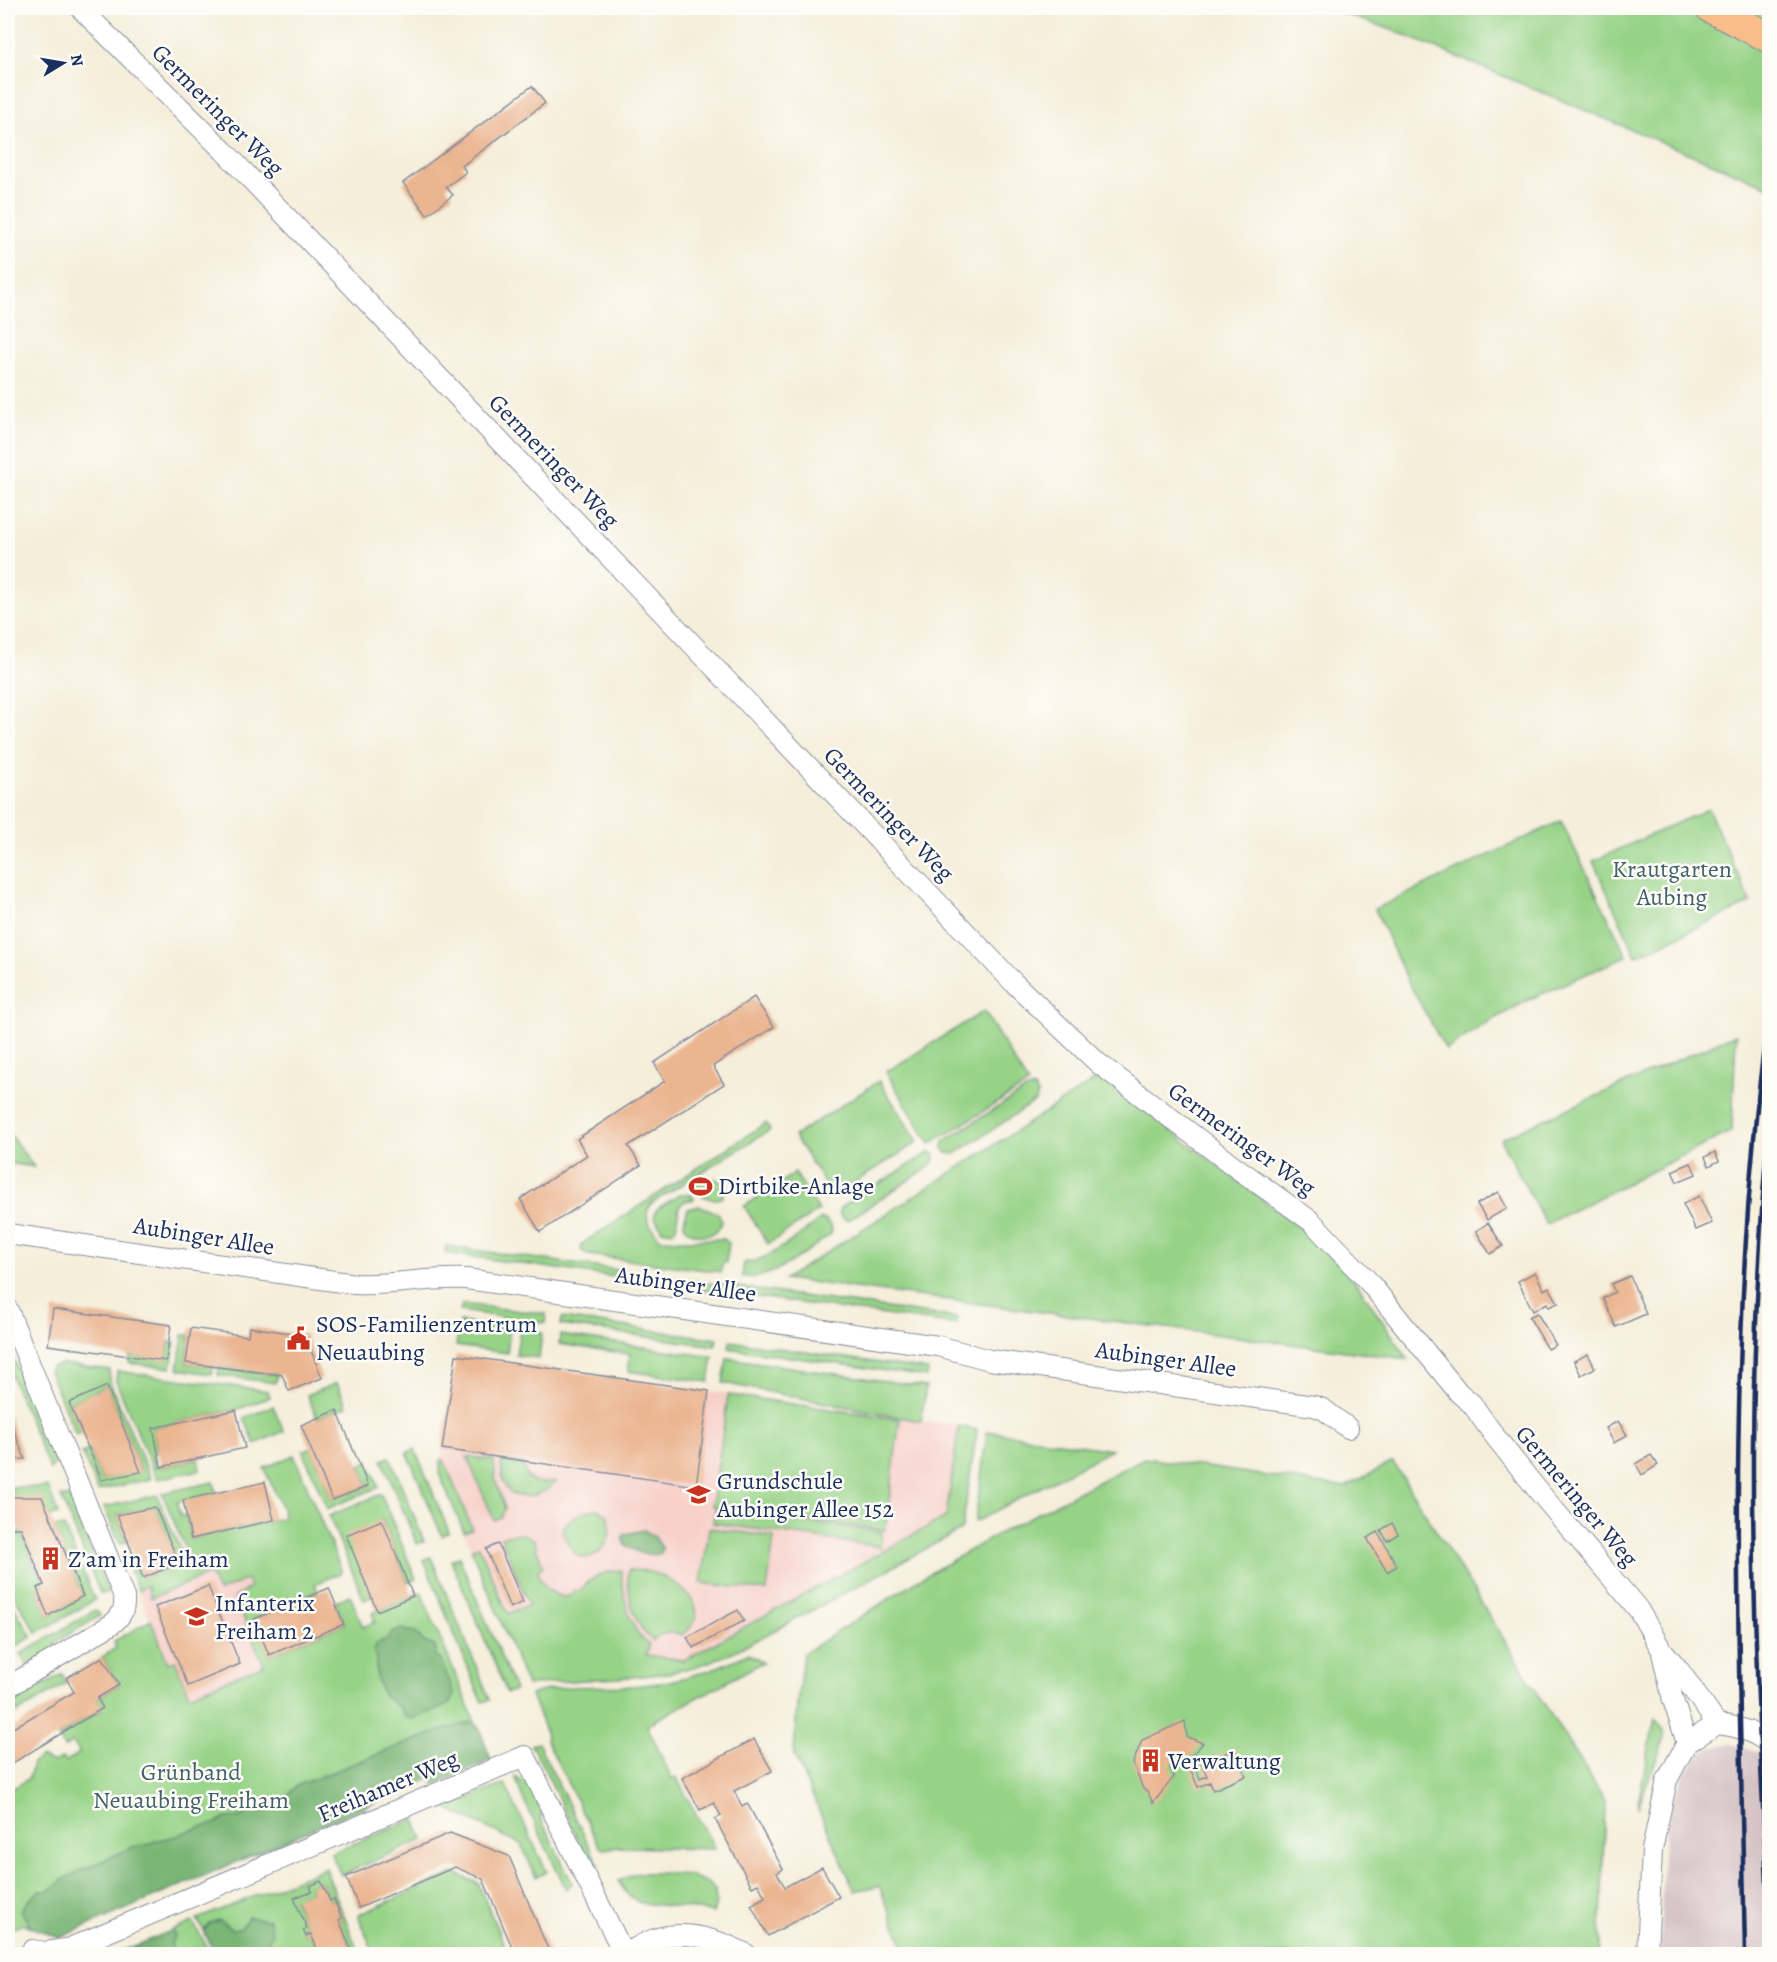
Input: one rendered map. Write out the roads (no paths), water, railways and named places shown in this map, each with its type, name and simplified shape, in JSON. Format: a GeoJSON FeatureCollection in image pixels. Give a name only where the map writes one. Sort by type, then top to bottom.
{"type":"FeatureCollection","features":[{"type":"Feature","properties":{"kind":"highway"},"geometry":{"type":"LineString","coordinates":[[1711,8],[1770,38]]}},
{"type":"Feature","properties":{"kind":"street","name":"Germeringer Weg"},"geometry":{"type":"LineString","coordinates":[[80,8],[224,151],[1013,982],[1098,1063],[1311,1221],[1368,1281],[1459,1393],[1472,1404],[1540,1493],[1638,1609],[1660,1647],[1717,1724]]}},
{"type":"Feature","properties":{"kind":"street","name":"Aubinger Allee"},"geometry":{"type":"LineString","coordinates":[[8,1234],[355,1284],[369,1285],[440,1278],[466,1279],[938,1346],[990,1360],[1314,1406],[1323,1409],[1348,1428]]}},
{"type":"Feature","properties":{"kind":"street"},"geometry":{"type":"LineString","coordinates":[[8,1311],[124,1597],[125,1606],[122,1614],[112,1624],[8,1687]]}},
{"type":"Feature","properties":{"kind":"street","name":"Germeringer Weg"},"geometry":{"type":"LineString","coordinates":[[1660,1647],[1673,1700],[1687,1743]]}},
{"type":"Feature","properties":{"kind":"street"},"geometry":{"type":"LineString","coordinates":[[1647,1954],[1652,1850],[1667,1780],[1687,1743],[1717,1724],[1741,1728],[1760,1736],[1770,1745]]}},
{"type":"Feature","properties":{"kind":"street","name":"Freihamer Weg"},"geometry":{"type":"LineString","coordinates":[[32,1950],[45,1952],[70,1948],[525,1756],[625,1954],[651,1940],[676,1936],[715,1940],[746,1954]]}},
{"type":"Feature","properties":{"kind":"railway"},"geometry":{"type":"LineString","coordinates":[[1745,1954],[1738,1597],[1740,1359],[1755,1122],[1770,1004]]}},
{"type":"Feature","properties":{"kind":"railway"},"geometry":{"type":"LineString","coordinates":[[1770,1108],[1758,1276],[1753,1444],[1760,1753],[1770,1939]]}},
{"type":"Feature","properties":{"kind":"place","name":"Dirtbike-Anlage"},"geometry":{"type":"Point","coordinates":[700,1186]}},
{"type":"Feature","properties":{"kind":"place","name":"SOS-Familienzentrum Neuaubing"},"geometry":{"type":"Point","coordinates":[298,1338]}},
{"type":"Feature","properties":{"kind":"place","name":"Grundschule Aubinger Allee 152"},"geometry":{"type":"Point","coordinates":[699,1495]}},
{"type":"Feature","properties":{"kind":"place","name":"Z’am in Freiham"},"geometry":{"type":"Point","coordinates":[50,1559]}},
{"type":"Feature","properties":{"kind":"place","name":"Infanterix Freiham 2"},"geometry":{"type":"Point","coordinates":[197,1617]}},
{"type":"Feature","properties":{"kind":"place","name":"Verwaltung"},"geometry":{"type":"Point","coordinates":[1150,1761]}},
{"type":"Feature","properties":{"kind":"park label","name":"Krautgarten Aubing"},"geometry":{"type":"Point","coordinates":[1672,883]}},
{"type":"Feature","properties":{"kind":"park label","name":"Grünband Neuaubing Freiham"},"geometry":{"type":"Point","coordinates":[191,1786]}}]}
